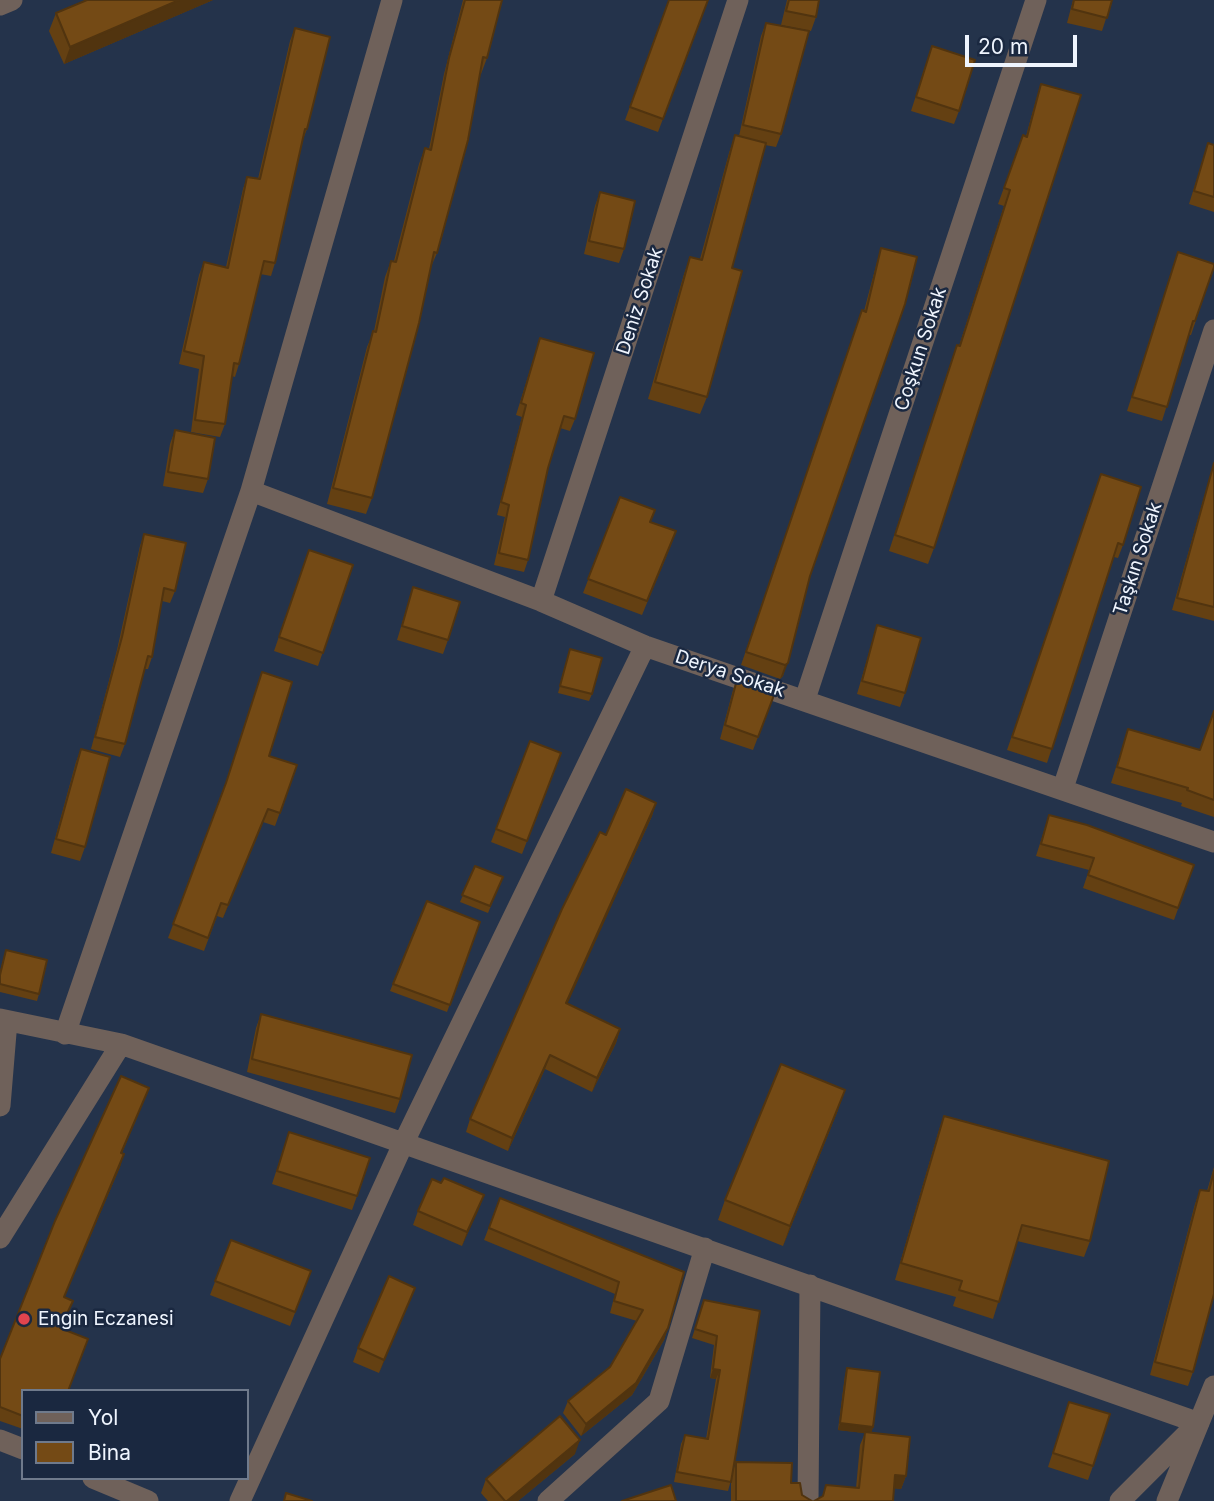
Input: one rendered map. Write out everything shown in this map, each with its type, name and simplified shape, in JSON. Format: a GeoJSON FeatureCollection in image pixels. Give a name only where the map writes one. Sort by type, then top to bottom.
{"type":"FeatureCollection","features":[{"type":"Feature","properties":{"kind":"street"},"geometry":{"type":"LineString","coordinates":[[0,5],[12,0]]}},
{"type":"Feature","properties":{"kind":"street"},"geometry":{"type":"LineString","coordinates":[[65,1034],[251,491],[391,0]]}},
{"type":"Feature","properties":{"kind":"street","name":"Deniz Sokak"},"geometry":{"type":"LineString","coordinates":[[541,601],[738,0]]}},
{"type":"Feature","properties":{"kind":"street","name":"Coşkun Sokak"},"geometry":{"type":"LineString","coordinates":[[805,699],[1036,0]]}},
{"type":"Feature","properties":{"kind":"street","name":"Taşkın Sokak"},"geometry":{"type":"LineString","coordinates":[[1063,788],[1214,330]]}},
{"type":"Feature","properties":{"kind":"street","name":"Derya Sokak"},"geometry":{"type":"LineString","coordinates":[[251,491],[541,601],[645,646],[1214,842]]}},
{"type":"Feature","properties":{"kind":"street"},"geometry":{"type":"LineString","coordinates":[[240,1501],[404,1142],[645,646]]}},
{"type":"Feature","properties":{"kind":"street"},"geometry":{"type":"LineString","coordinates":[[0,1106],[3,1020],[121,1044],[1199,1423]]}},
{"type":"Feature","properties":{"kind":"street"},"geometry":{"type":"LineString","coordinates":[[0,1238],[121,1044]]}},
{"type":"Feature","properties":{"kind":"street"},"geometry":{"type":"LineString","coordinates":[[548,1501],[659,1401],[705,1248]]}},
{"type":"Feature","properties":{"kind":"street"},"geometry":{"type":"LineString","coordinates":[[808,1501],[810,1286]]}},
{"type":"Feature","properties":{"kind":"street"},"geometry":{"type":"LineString","coordinates":[[1167,1501],[1214,1386]]}},
{"type":"Feature","properties":{"kind":"street"},"geometry":{"type":"LineString","coordinates":[[1120,1501],[1199,1423]]}},
{"type":"Feature","properties":{"kind":"street"},"geometry":{"type":"LineString","coordinates":[[0,1440],[21,1448]]}},
{"type":"Feature","properties":{"kind":"street"},"geometry":{"type":"LineString","coordinates":[[98,1480],[148,1501]]}},
{"type":"Feature","properties":{"kind":"building"},"geometry":{"type":"Polygon","coordinates":[[[87,0],[179,0],[70,47],[56,13],[87,0]]]}},
{"type":"Feature","properties":{"kind":"building"},"geometry":{"type":"Polygon","coordinates":[[[465,0],[502,0],[487,58],[483,57],[468,140],[437,253],[434,252],[419,323],[372,498],[333,488],[373,331],[376,332],[391,261],[396,262],[425,148],[431,150],[449,58],[465,0]]]}},
{"type":"Feature","properties":{"kind":"building"},"geometry":{"type":"Polygon","coordinates":[[[669,0],[708,0],[663,119],[630,107],[669,0]]]}},
{"type":"Feature","properties":{"kind":"building"},"geometry":{"type":"Polygon","coordinates":[[[789,0],[819,0],[816,17],[786,11],[789,0]]]}},
{"type":"Feature","properties":{"kind":"building"},"geometry":{"type":"Polygon","coordinates":[[[1074,0],[1112,0],[1107,18],[1072,9],[1074,0]]]}},
{"type":"Feature","properties":{"kind":"building"},"geometry":{"type":"Polygon","coordinates":[[[766,23],[809,31],[781,134],[743,125],[766,23]]]}},
{"type":"Feature","properties":{"kind":"building"},"geometry":{"type":"Polygon","coordinates":[[[295,28],[330,37],[305,129],[275,263],[264,261],[239,364],[234,363],[225,424],[195,420],[204,356],[184,351],[204,262],[228,268],[247,177],[260,179],[295,28]]]}},
{"type":"Feature","properties":{"kind":"building"},"geometry":{"type":"Polygon","coordinates":[[[932,46],[975,60],[959,111],[916,97],[932,46]]]}},
{"type":"Feature","properties":{"kind":"building"},"geometry":{"type":"Polygon","coordinates":[[[1041,84],[1081,95],[934,548],[895,535],[957,345],[960,346],[1010,190],[1004,188],[1023,135],[1027,137],[1041,84]]]}},
{"type":"Feature","properties":{"kind":"building"},"geometry":{"type":"Polygon","coordinates":[[[735,135],[766,143],[732,268],[742,271],[707,397],[655,382],[690,257],[702,260],[735,135]]]}},
{"type":"Feature","properties":{"kind":"building"},"geometry":{"type":"Polygon","coordinates":[[[1208,143],[1214,145],[1214,197],[1194,191],[1208,143]]]}},
{"type":"Feature","properties":{"kind":"building"},"geometry":{"type":"Polygon","coordinates":[[[600,192],[635,201],[624,249],[589,241],[600,192]]]}},
{"type":"Feature","properties":{"kind":"building"},"geometry":{"type":"Polygon","coordinates":[[[881,248],[917,257],[905,304],[810,576],[788,663],[785,665],[746,652],[862,310],[866,312],[881,248]]]}},
{"type":"Feature","properties":{"kind":"building"},"geometry":{"type":"Polygon","coordinates":[[[1178,252],[1214,264],[1214,267],[1193,321],[1167,407],[1132,397],[1178,252]]]}},
{"type":"Feature","properties":{"kind":"building"},"geometry":{"type":"Polygon","coordinates":[[[540,338],[594,353],[575,419],[564,416],[548,468],[528,560],[499,553],[509,505],[501,502],[526,405],[521,403],[540,338]]]}},
{"type":"Feature","properties":{"kind":"building"},"geometry":{"type":"Polygon","coordinates":[[[175,430],[215,438],[208,479],[168,472],[175,430]]]}},
{"type":"Feature","properties":{"kind":"building"},"geometry":{"type":"Polygon","coordinates":[[[1214,463],[1214,607],[1177,598],[1214,463]]]}},
{"type":"Feature","properties":{"kind":"building"},"geometry":{"type":"Polygon","coordinates":[[[1101,474],[1141,487],[1123,545],[1118,543],[1052,749],[1012,737],[1101,474]]]}},
{"type":"Feature","properties":{"kind":"building"},"geometry":{"type":"Polygon","coordinates":[[[620,497],[655,510],[650,522],[676,531],[647,601],[588,579],[620,497]]]}},
{"type":"Feature","properties":{"kind":"building"},"geometry":{"type":"Polygon","coordinates":[[[144,534],[186,543],[175,591],[164,588],[152,657],[148,656],[125,744],[95,737],[122,637],[144,534]]]}},
{"type":"Feature","properties":{"kind":"building"},"geometry":{"type":"Polygon","coordinates":[[[309,550],[353,565],[323,653],[279,637],[309,550]]]}},
{"type":"Feature","properties":{"kind":"building"},"geometry":{"type":"Polygon","coordinates":[[[413,587],[460,602],[448,640],[402,626],[413,587]]]}},
{"type":"Feature","properties":{"kind":"building"},"geometry":{"type":"Polygon","coordinates":[[[877,625],[921,638],[905,693],[862,681],[877,625]]]}},
{"type":"Feature","properties":{"kind":"building"},"geometry":{"type":"Polygon","coordinates":[[[570,649],[602,658],[592,694],[560,686],[570,649]]]}},
{"type":"Feature","properties":{"kind":"building"},"geometry":{"type":"Polygon","coordinates":[[[262,672],[292,682],[269,756],[297,765],[280,813],[268,809],[228,905],[221,903],[208,938],[173,924],[226,783],[262,672]]]}},
{"type":"Feature","properties":{"kind":"building"},"geometry":{"type":"Polygon","coordinates":[[[738,676],[776,690],[758,737],[725,725],[738,676]]]}},
{"type":"Feature","properties":{"kind":"building"},"geometry":{"type":"Polygon","coordinates":[[[1214,711],[1214,800],[1187,790],[1188,788],[1117,767],[1128,729],[1200,750],[1214,711]]]}},
{"type":"Feature","properties":{"kind":"building"},"geometry":{"type":"Polygon","coordinates":[[[530,741],[561,753],[527,841],[496,829],[530,741]]]}},
{"type":"Feature","properties":{"kind":"building"},"geometry":{"type":"Polygon","coordinates":[[[81,749],[110,757],[85,847],[56,839],[81,749]]]}},
{"type":"Feature","properties":{"kind":"building"},"geometry":{"type":"Polygon","coordinates":[[[626,789],[656,803],[566,1003],[620,1029],[597,1078],[550,1055],[512,1138],[470,1119],[562,909],[600,832],[606,835],[626,789]]]}},
{"type":"Feature","properties":{"kind":"building"},"geometry":{"type":"Polygon","coordinates":[[[1049,815],[1087,825],[1194,865],[1178,908],[1088,875],[1094,858],[1041,844],[1049,815]]]}},
{"type":"Feature","properties":{"kind":"building"},"geometry":{"type":"Polygon","coordinates":[[[475,866],[503,877],[490,906],[462,895],[475,866]]]}},
{"type":"Feature","properties":{"kind":"building"},"geometry":{"type":"Polygon","coordinates":[[[427,901],[480,922],[450,1005],[393,984],[427,901]]]}},
{"type":"Feature","properties":{"kind":"building"},"geometry":{"type":"Polygon","coordinates":[[[6,950],[47,960],[39,994],[0,984],[6,950]]]}},
{"type":"Feature","properties":{"kind":"building"},"geometry":{"type":"Polygon","coordinates":[[[261,1014],[412,1055],[400,1099],[252,1059],[261,1014]]]}},
{"type":"Feature","properties":{"kind":"building"},"geometry":{"type":"Polygon","coordinates":[[[781,1064],[845,1090],[790,1226],[725,1200],[781,1064]]]}},
{"type":"Feature","properties":{"kind":"building"},"geometry":{"type":"Polygon","coordinates":[[[121,1076],[149,1088],[64,1297],[73,1301],[60,1328],[88,1339],[69,1389],[21,1389],[21,1415],[0,1407],[0,1359],[55,1221],[121,1076]]]}},
{"type":"Feature","properties":{"kind":"building"},"geometry":{"type":"Polygon","coordinates":[[[944,1116],[1109,1161],[1090,1241],[1022,1225],[999,1302],[959,1290],[962,1281],[901,1263],[944,1116]]]}},
{"type":"Feature","properties":{"kind":"building"},"geometry":{"type":"Polygon","coordinates":[[[289,1132],[370,1158],[357,1196],[277,1171],[289,1132]]]}},
{"type":"Feature","properties":{"kind":"building"},"geometry":{"type":"Polygon","coordinates":[[[1214,1171],[1214,1294],[1193,1372],[1155,1362],[1200,1190],[1209,1191],[1214,1171]]]}},
{"type":"Feature","properties":{"kind":"building"},"geometry":{"type":"Polygon","coordinates":[[[444,1178],[484,1195],[467,1232],[418,1211],[432,1179],[441,1183],[444,1178]]]}},
{"type":"Feature","properties":{"kind":"building"},"geometry":{"type":"Polygon","coordinates":[[[500,1198],[684,1272],[668,1328],[636,1383],[586,1424],[568,1401],[610,1367],[643,1310],[614,1301],[619,1282],[489,1228],[500,1198]]]}},
{"type":"Feature","properties":{"kind":"building"},"geometry":{"type":"Polygon","coordinates":[[[231,1240],[311,1271],[295,1312],[215,1281],[231,1240]]]}},
{"type":"Feature","properties":{"kind":"building"},"geometry":{"type":"Polygon","coordinates":[[[389,1276],[415,1288],[384,1360],[358,1348],[389,1276]]]}},
{"type":"Feature","properties":{"kind":"building"},"geometry":{"type":"Polygon","coordinates":[[[704,1300],[760,1311],[731,1482],[677,1472],[685,1435],[708,1439],[720,1370],[713,1369],[717,1336],[695,1329],[704,1300]]]}},
{"type":"Feature","properties":{"kind":"building"},"geometry":{"type":"Polygon","coordinates":[[[847,1368],[880,1372],[873,1427],[840,1423],[847,1368]]]}},
{"type":"Feature","properties":{"kind":"building"},"geometry":{"type":"Polygon","coordinates":[[[1069,1402],[1110,1414],[1093,1466],[1053,1453],[1069,1402]]]}},
{"type":"Feature","properties":{"kind":"building"},"geometry":{"type":"Polygon","coordinates":[[[560,1416],[580,1440],[505,1501],[486,1479],[560,1416]]]}},
{"type":"Feature","properties":{"kind":"building"},"geometry":{"type":"Polygon","coordinates":[[[865,1432],[910,1437],[906,1476],[895,1475],[893,1501],[814,1501],[823,1496],[826,1485],[859,1488],[865,1432]]]}},
{"type":"Feature","properties":{"kind":"building"},"geometry":{"type":"Polygon","coordinates":[[[736,1462],[792,1463],[791,1483],[800,1483],[802,1495],[812,1501],[736,1501],[736,1462]]]}},
{"type":"Feature","properties":{"kind":"building"},"geometry":{"type":"Polygon","coordinates":[[[671,1485],[676,1501],[622,1501],[671,1485]]]}},
{"type":"Feature","properties":{"kind":"building"},"geometry":{"type":"Polygon","coordinates":[[[286,1493],[312,1501],[284,1501],[286,1493]]]}},
{"type":"Feature","properties":{"kind":"place","name":"Engin Eczanesi"},"geometry":{"type":"Point","coordinates":[24,1319]}}]}
